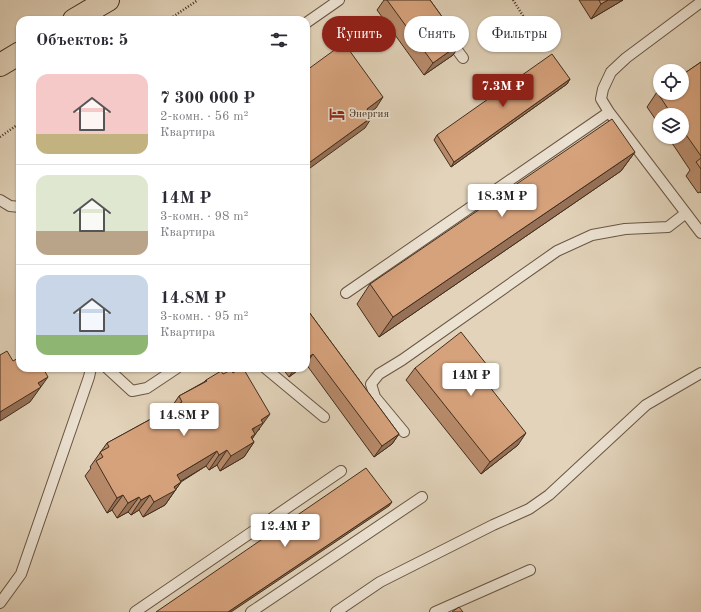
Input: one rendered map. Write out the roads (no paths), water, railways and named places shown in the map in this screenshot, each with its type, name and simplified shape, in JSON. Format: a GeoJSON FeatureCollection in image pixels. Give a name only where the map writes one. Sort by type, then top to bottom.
{"type":"FeatureCollection","features":[{"type":"Feature","properties":{"kind":"main road"},"geometry":{"type":"LineString","coordinates":[[81,16],[108,0]]}},
{"type":"Feature","properties":{"kind":"main road"},"geometry":{"type":"LineString","coordinates":[[0,65],[16,55]]}},
{"type":"Feature","properties":{"kind":"lane"},"geometry":{"type":"LineString","coordinates":[[310,20],[340,0]]}},
{"type":"Feature","properties":{"kind":"lane"},"geometry":{"type":"LineString","coordinates":[[701,2],[626,58],[611,72],[603,89],[601,98],[609,112],[701,233]]}},
{"type":"Feature","properties":{"kind":"lane"},"geometry":{"type":"LineString","coordinates":[[459,52],[463,58]]}},
{"type":"Feature","properties":{"kind":"lane"},"geometry":{"type":"LineString","coordinates":[[346,292],[609,112]]}},
{"type":"Feature","properties":{"kind":"lane"},"geometry":{"type":"LineString","coordinates":[[0,200],[10,206],[16,206]]}},
{"type":"Feature","properties":{"kind":"lane"},"geometry":{"type":"LineString","coordinates":[[404,432],[375,397],[371,384],[379,374],[402,360],[557,251],[592,235],[625,229],[668,227],[686,213]]}},
{"type":"Feature","properties":{"kind":"lane"},"geometry":{"type":"LineString","coordinates":[[0,603],[21,574],[90,372]]}},
{"type":"Feature","properties":{"kind":"lane"},"geometry":{"type":"LineString","coordinates":[[111,372],[132,391],[147,388],[171,372]]}},
{"type":"Feature","properties":{"kind":"lane"},"geometry":{"type":"LineString","coordinates":[[269,372],[324,417]]}},
{"type":"Feature","properties":{"kind":"lane"},"geometry":{"type":"LineString","coordinates":[[336,612],[380,582],[492,525],[529,509],[549,495],[646,404],[701,373]]}},
{"type":"Feature","properties":{"kind":"lane"},"geometry":{"type":"LineString","coordinates":[[135,612],[341,471]]}},
{"type":"Feature","properties":{"kind":"lane"},"geometry":{"type":"LineString","coordinates":[[251,612],[422,497]]}},
{"type":"Feature","properties":{"kind":"lane"},"geometry":{"type":"LineString","coordinates":[[434,612],[530,570]]}},
{"type":"Feature","properties":{"kind":"place","name":"Энергия"},"geometry":{"type":"Point","coordinates":[337,114]}}]}
